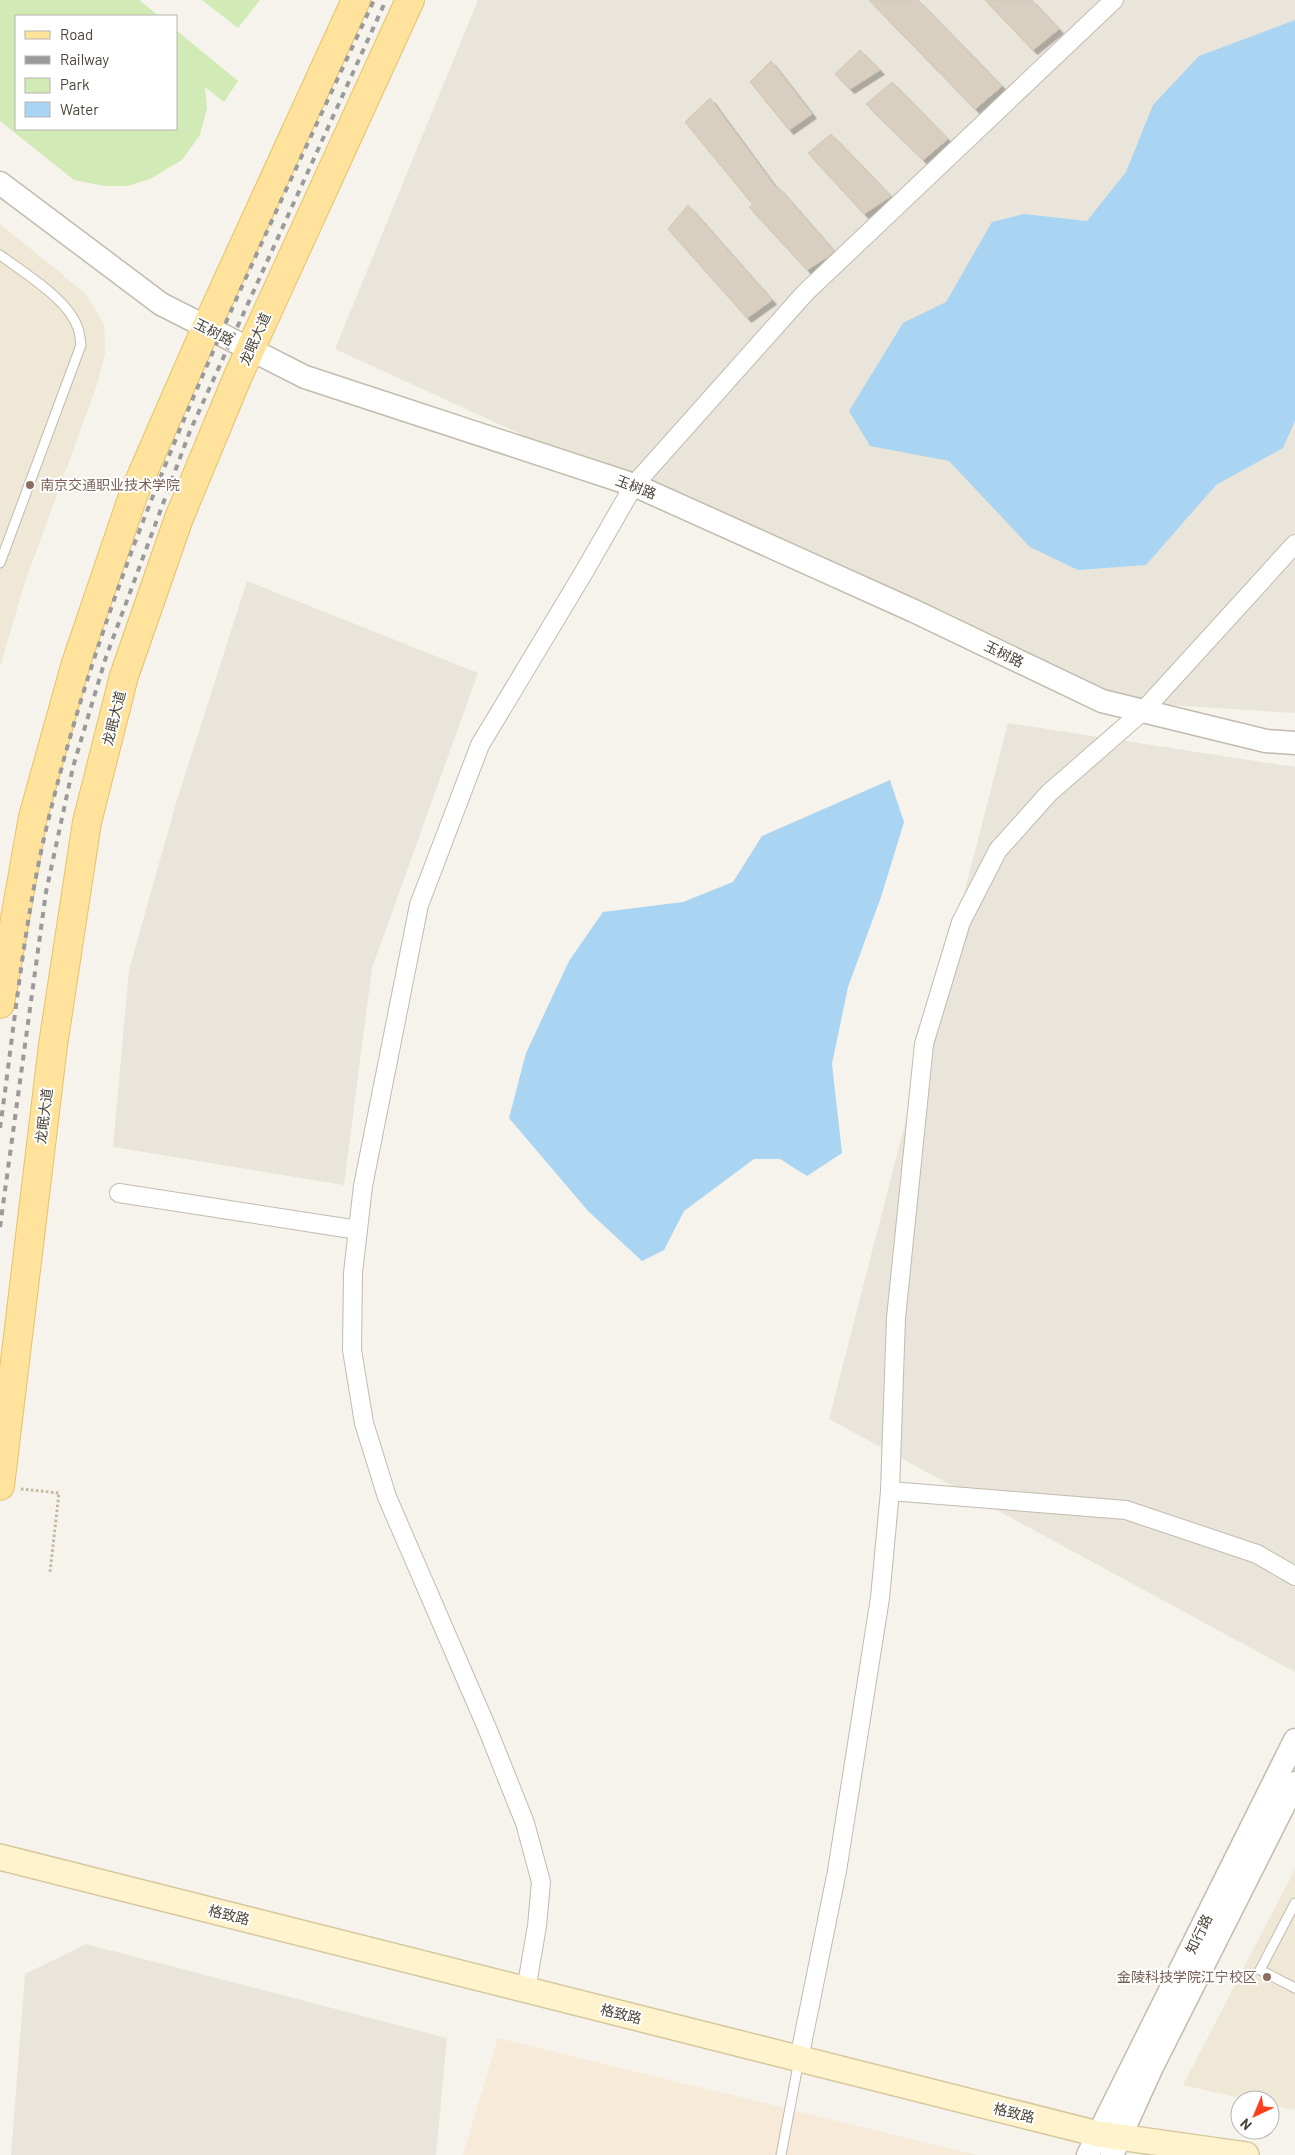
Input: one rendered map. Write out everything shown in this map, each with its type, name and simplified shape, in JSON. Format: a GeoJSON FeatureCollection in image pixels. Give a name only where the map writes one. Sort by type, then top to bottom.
{"type":"FeatureCollection","features":[{"type":"Feature","properties":{"kind":"main road"},"geometry":{"type":"LineString","coordinates":[[0,1004],[5,943],[33,817],[76,663],[134,493],[206,328],[356,0]]}},
{"type":"Feature","properties":{"kind":"main road","name":"龙眠大道"},"geometry":{"type":"LineString","coordinates":[[10,1487],[53,1046],[87,822],[124,676],[175,528],[250,350],[410,0]]}},
{"type":"Feature","properties":{"kind":"main road","name":"格致路"},"geometry":{"type":"LineString","coordinates":[[0,1857],[800,2059],[1105,2145],[1246,2155]]}},
{"type":"Feature","properties":{"kind":"street"},"geometry":{"type":"LineString","coordinates":[[526,1990],[537,1926],[541,1882],[522,1814],[387,1497],[364,1423],[352,1350],[352,1273],[363,1186],[419,905],[480,745],[634,485],[805,294],[1114,0]]}},
{"type":"Feature","properties":{"kind":"street","name":"玉树路"},"geometry":{"type":"LineString","coordinates":[[0,183],[161,304],[305,377],[634,485],[914,611],[1102,701],[1266,741],[1295,743]]}},
{"type":"Feature","properties":{"kind":"street"},"geometry":{"type":"LineString","coordinates":[[800,2059],[840,1852],[880,1598],[890,1491],[896,1318],[924,1044],[960,922],[998,850],[1049,793],[1143,711],[1295,544]]}},
{"type":"Feature","properties":{"kind":"street"},"geometry":{"type":"LineString","coordinates":[[119,1193],[358,1230]]}},
{"type":"Feature","properties":{"kind":"street"},"geometry":{"type":"LineString","coordinates":[[890,1491],[1126,1510],[1257,1554],[1295,1576]]}},
{"type":"Feature","properties":{"kind":"street","name":"知行路"},"geometry":{"type":"LineString","coordinates":[[1105,2145],[1295,1740]]}},
{"type":"Feature","properties":{"kind":"street","name":"知行路"},"geometry":{"type":"LineString","coordinates":[[1105,2145],[1152,2067],[1295,1783]]}},
{"type":"Feature","properties":{"kind":"lane"},"geometry":{"type":"LineString","coordinates":[[0,255],[58,300],[72,316],[78,327],[80,345],[0,563]]}},
{"type":"Feature","properties":{"kind":"lane"},"geometry":{"type":"LineString","coordinates":[[1295,1903],[1260,1970],[1295,1988]]}},
{"type":"Feature","properties":{"kind":"lane"},"geometry":{"type":"LineString","coordinates":[[781,2155],[800,2059]]}},
{"type":"Feature","properties":{"kind":"path"},"geometry":{"type":"LineString","coordinates":[[10,1487],[59,1493],[50,1572]]}},
{"type":"Feature","properties":{"kind":"shaded area"},"geometry":{"type":"Polygon","coordinates":[[[478,0],[1295,0],[1295,713],[1102,701],[335,349],[478,0]]]}},
{"type":"Feature","properties":{"kind":"shaded area","name":"南京交通职业技术学院"},"geometry":{"type":"Polygon","coordinates":[[[0,224],[85,293],[104,324],[105,353],[97,385],[24,585],[0,667],[0,224]]]}},
{"type":"Feature","properties":{"kind":"shaded area"},"geometry":{"type":"Polygon","coordinates":[[[247,581],[478,673],[372,968],[344,1185],[113,1147],[129,970],[176,803],[247,581]]]}},
{"type":"Feature","properties":{"kind":"shaded area"},"geometry":{"type":"Polygon","coordinates":[[[1008,723],[1295,767],[1295,1672],[829,1419],[1008,723]]]}},
{"type":"Feature","properties":{"kind":"shaded area","name":"金陵科技学院江宁校区"},"geometry":{"type":"Polygon","coordinates":[[[1295,1869],[1295,2110],[1280,2107],[1280,2090],[1230,2090],[1230,2096],[1183,2085],[1295,1869]]]}},
{"type":"Feature","properties":{"kind":"shaded area"},"geometry":{"type":"Polygon","coordinates":[[[86,1944],[447,2038],[436,2155],[11,2155],[25,1974],[86,1944]]]}},
{"type":"Feature","properties":{"kind":"shaded area"},"geometry":{"type":"Polygon","coordinates":[[[498,2038],[977,2155],[463,2155],[498,2038]]]}},
{"type":"Feature","properties":{"kind":"green space"},"geometry":{"type":"Polygon","coordinates":[[[0,0],[139,0],[158,15],[15,15],[15,130],[178,130],[178,32],[238,81],[224,102],[205,87],[207,108],[200,135],[182,160],[150,179],[128,186],[105,186],[74,180],[0,121],[0,0]]]}},
{"type":"Feature","properties":{"kind":"green space"},"geometry":{"type":"Polygon","coordinates":[[[202,0],[260,0],[238,28],[202,0]]]}},
{"type":"Feature","properties":{"kind":"water"},"geometry":{"type":"Polygon","coordinates":[[[1295,20],[1295,421],[1283,448],[1216,485],[1146,565],[1078,570],[1030,547],[949,461],[870,446],[849,411],[903,323],[946,302],[992,222],[1024,214],[1087,221],[1126,172],[1153,105],[1199,56],[1295,20]]]}},
{"type":"Feature","properties":{"kind":"water"},"geometry":{"type":"Polygon","coordinates":[[[890,780],[904,822],[881,897],[848,987],[832,1064],[842,1153],[807,1176],[780,1159],[754,1159],[684,1211],[664,1250],[642,1261],[588,1211],[509,1118],[526,1053],[569,961],[603,912],[683,902],[733,882],[762,836],[890,780]]]}},
{"type":"Feature","properties":{"kind":"building"},"geometry":{"type":"Polygon","coordinates":[[[869,0],[918,0],[1002,86],[975,109],[869,0]]]}},
{"type":"Feature","properties":{"kind":"building"},"geometry":{"type":"Polygon","coordinates":[[[985,0],[1032,0],[1059,29],[1033,50],[985,0]]]}},
{"type":"Feature","properties":{"kind":"building"},"geometry":{"type":"Polygon","coordinates":[[[860,50],[880,70],[850,89],[835,74],[860,50]]]}},
{"type":"Feature","properties":{"kind":"building"},"geometry":{"type":"Polygon","coordinates":[[[771,61],[812,114],[789,130],[750,82],[771,61]]]}},
{"type":"Feature","properties":{"kind":"building"},"geometry":{"type":"Polygon","coordinates":[[[892,82],[948,139],[923,160],[866,104],[892,82]]]}},
{"type":"Feature","properties":{"kind":"building"},"geometry":{"type":"Polygon","coordinates":[[[710,98],[776,188],[778,187],[834,251],[829,256],[807,270],[749,207],[753,205],[685,122],[710,98]]]}},
{"type":"Feature","properties":{"kind":"building"},"geometry":{"type":"Polygon","coordinates":[[[831,134],[891,196],[864,214],[808,153],[831,134]]]}},
{"type":"Feature","properties":{"kind":"building"},"geometry":{"type":"Polygon","coordinates":[[[688,205],[772,300],[747,318],[668,229],[688,205]]]}},
{"type":"Feature","properties":{"kind":"railway"},"geometry":{"type":"LineString","coordinates":[[0,1128],[21,970],[41,852],[79,708],[113,604],[151,501],[192,399],[374,0]]}},
{"type":"Feature","properties":{"kind":"railway"},"geometry":{"type":"LineString","coordinates":[[0,1227],[46,892],[73,767],[106,657],[190,431],[386,0]]}},
{"type":"Feature","properties":{"kind":"place","name":"南京交通职业技术学院"},"geometry":{"type":"Point","coordinates":[30,485]}},
{"type":"Feature","properties":{"kind":"place","name":"金陵科技学院江宁校区"},"geometry":{"type":"Point","coordinates":[1267,1977]}}]}
